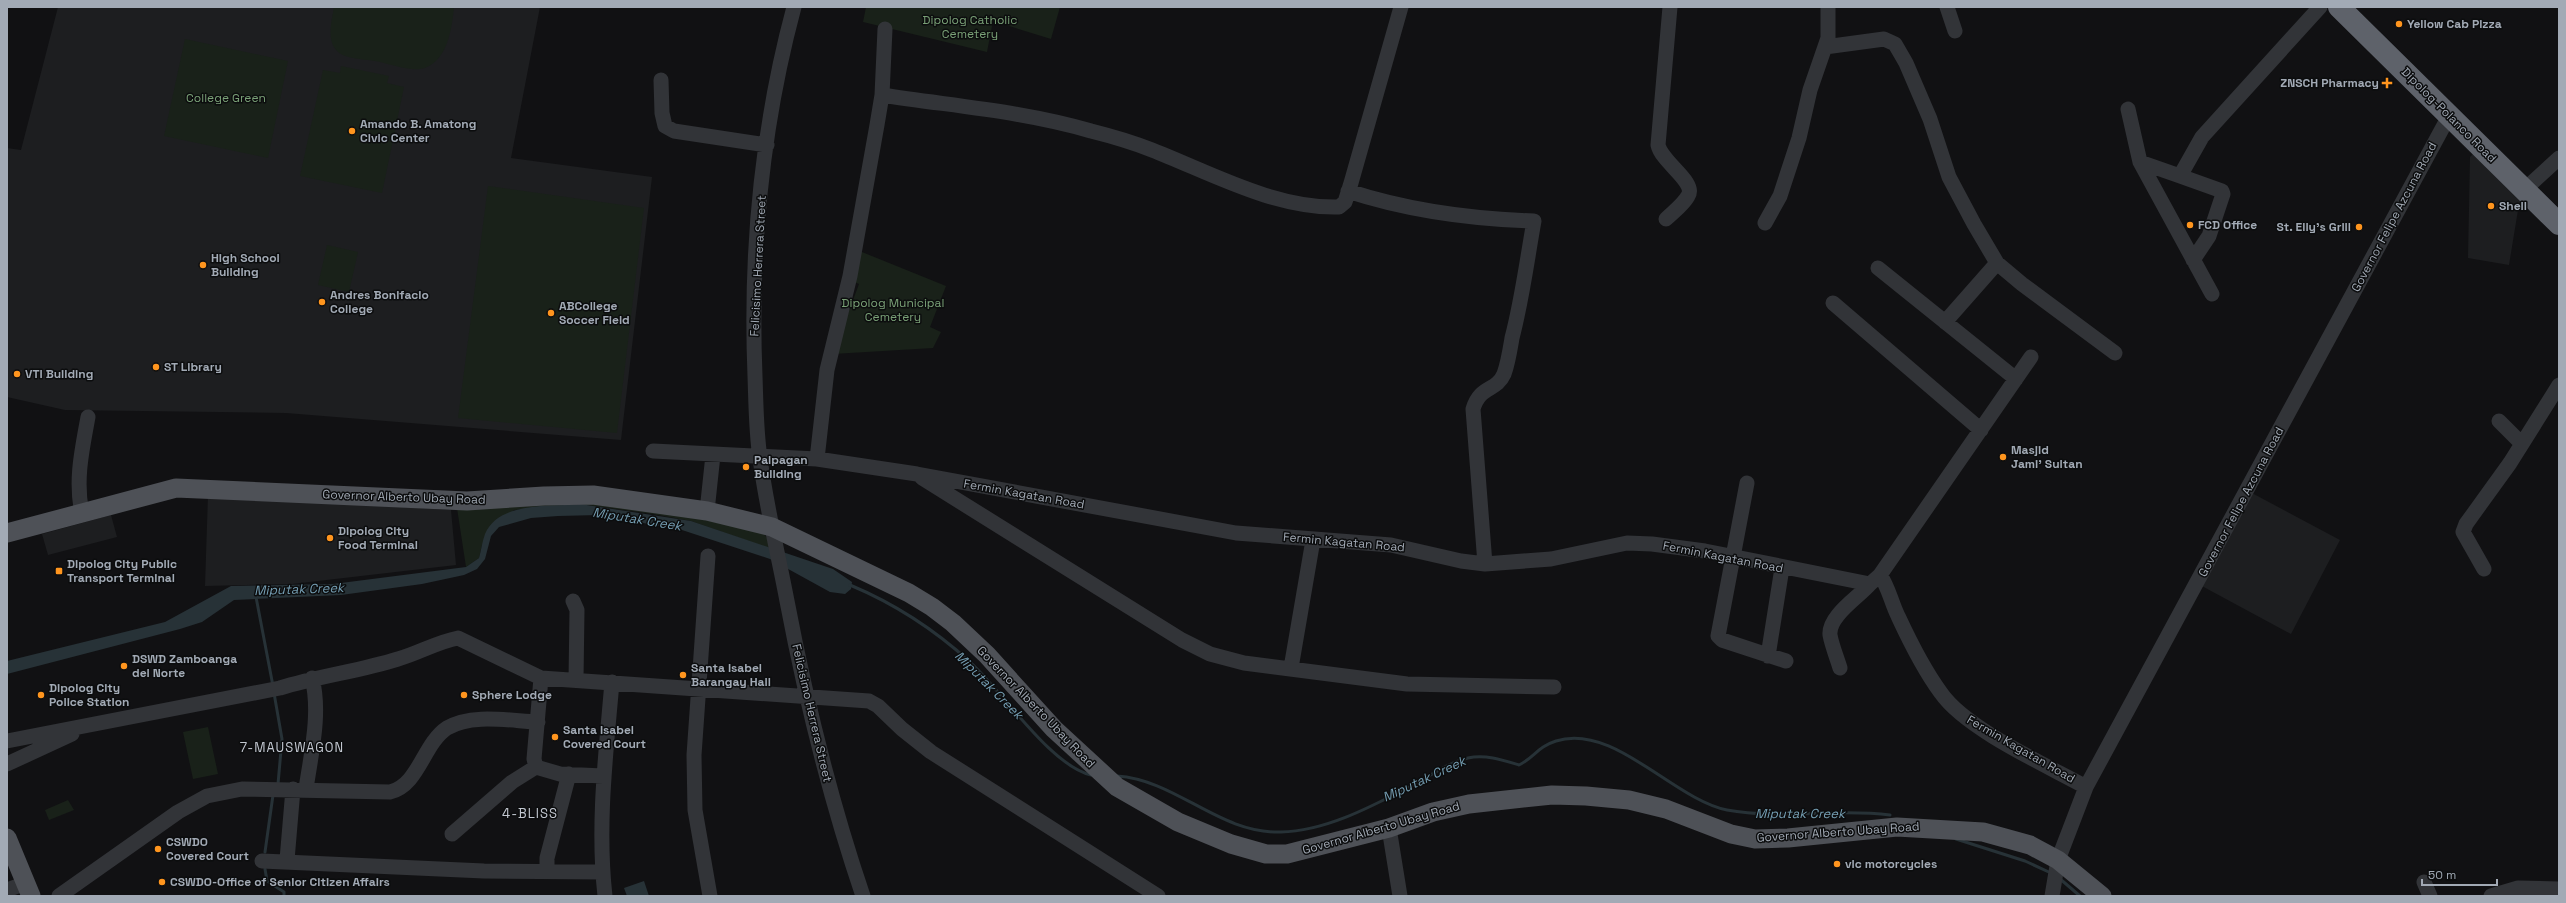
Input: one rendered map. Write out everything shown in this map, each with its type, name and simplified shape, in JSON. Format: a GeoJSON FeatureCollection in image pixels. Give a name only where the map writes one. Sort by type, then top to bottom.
{"type":"FeatureCollection","features":[{"type":"Feature","properties":{"kind":"highway","name":"Dipolog-Polanco Road"},"geometry":{"type":"LineString","coordinates":[[2339,7],[2559,224]]}},
{"type":"Feature","properties":{"kind":"main road","name":"Governor Alberto Ubay Road"},"geometry":{"type":"LineString","coordinates":[[7,533],[82,514],[162,490],[197,488],[467,501],[544,496],[594,495],[707,511],[772,527],[909,593],[932,607],[953,623],[987,655],[1019,692],[1099,772],[1117,787],[1178,822],[1231,844],[1266,854],[1306,850],[1389,828],[1433,812],[1469,804],[1552,795],[1586,796],[1629,800],[1658,807],[1712,828],[1755,839],[1788,838],[1897,826],[1957,828],[2000,835],[2030,845],[2055,878],[2102,896]]}},
{"type":"Feature","properties":{"kind":"main road"},"geometry":{"type":"LineString","coordinates":[[7,838],[29,889]]}},
{"type":"Feature","properties":{"kind":"street","name":"Felicisimo Herrera Street"},"geometry":{"type":"LineString","coordinates":[[794,7],[785,43],[767,145],[760,204],[754,298],[754,354],[760,457],[772,527],[805,695],[846,845],[862,896]]}},
{"type":"Feature","properties":{"kind":"street"},"geometry":{"type":"LineString","coordinates":[[882,95],[1013,113],[1064,124],[1150,149],[1255,192],[1311,206],[1339,207],[1345,202],[1401,7]]}},
{"type":"Feature","properties":{"kind":"street"},"geometry":{"type":"LineString","coordinates":[[1666,219],[1689,196],[1690,189],[1682,176],[1663,158],[1658,145],[1670,7]]}},
{"type":"Feature","properties":{"kind":"street"},"geometry":{"type":"LineString","coordinates":[[1765,223],[1780,196],[1800,138],[1810,90],[1825,47],[1828,30],[1828,7]]}},
{"type":"Feature","properties":{"kind":"street"},"geometry":{"type":"LineString","coordinates":[[1947,7],[1955,31]]}},
{"type":"Feature","properties":{"kind":"street"},"geometry":{"type":"LineString","coordinates":[[2180,176],[2202,137],[2320,7]]}},
{"type":"Feature","properties":{"kind":"street"},"geometry":{"type":"LineString","coordinates":[[817,460],[827,370],[850,276],[882,95],[885,29]]}},
{"type":"Feature","properties":{"kind":"street"},"geometry":{"type":"LineString","coordinates":[[1825,47],[1884,39],[1895,44],[1906,63],[1930,119],[1950,177],[1974,224],[1997,263],[2115,353]]}},
{"type":"Feature","properties":{"kind":"street"},"geometry":{"type":"LineString","coordinates":[[661,80],[662,113],[666,126],[674,131],[767,145]]}},
{"type":"Feature","properties":{"kind":"street"},"geometry":{"type":"LineString","coordinates":[[2128,109],[2140,162],[2212,294]]}},
{"type":"Feature","properties":{"kind":"street","name":"Governor Felipe Azcuna Road"},"geometry":{"type":"LineString","coordinates":[[2055,878],[2086,787],[2449,116]]}},
{"type":"Feature","properties":{"kind":"street"},"geometry":{"type":"LineString","coordinates":[[2524,190],[2559,158]]}},
{"type":"Feature","properties":{"kind":"street"},"geometry":{"type":"LineString","coordinates":[[2140,162],[2222,191],[2223,194],[2209,236],[2193,260]]}},
{"type":"Feature","properties":{"kind":"street"},"geometry":{"type":"LineString","coordinates":[[1348,191],[1391,205],[1443,214],[1534,221],[1516,322],[1504,372],[1498,384],[1483,390],[1476,398],[1473,409],[1485,564]]}},
{"type":"Feature","properties":{"kind":"street"},"geometry":{"type":"LineString","coordinates":[[1945,322],[1997,263]]}},
{"type":"Feature","properties":{"kind":"street"},"geometry":{"type":"LineString","coordinates":[[1878,268],[2016,379]]}},
{"type":"Feature","properties":{"kind":"street"},"geometry":{"type":"LineString","coordinates":[[1833,304],[1981,430]]}},
{"type":"Feature","properties":{"kind":"street"},"geometry":{"type":"LineString","coordinates":[[1840,668],[1830,634],[1831,625],[1837,617],[1875,580],[2031,358]]}},
{"type":"Feature","properties":{"kind":"street"},"geometry":{"type":"LineString","coordinates":[[2484,569],[2464,532],[2466,524],[2522,444],[2559,385]]}},
{"type":"Feature","properties":{"kind":"street"},"geometry":{"type":"LineString","coordinates":[[82,514],[79,497],[79,463],[88,417]]}},
{"type":"Feature","properties":{"kind":"street"},"geometry":{"type":"LineString","coordinates":[[2499,421],[2522,444]]}},
{"type":"Feature","properties":{"kind":"street","name":"Fermin Kagatan Road"},"geometry":{"type":"LineString","coordinates":[[653,451],[817,460],[917,474],[1236,533],[1391,545],[1411,548],[1461,561],[1485,564],[1551,559],[1627,543],[1652,544],[1697,550],[1782,568],[1875,580],[1889,589],[1897,616],[1940,693],[1953,708],[2013,748],[2086,787]]}},
{"type":"Feature","properties":{"kind":"street"},"geometry":{"type":"LineString","coordinates":[[707,511],[713,455]]}},
{"type":"Feature","properties":{"kind":"street"},"geometry":{"type":"LineString","coordinates":[[917,474],[1182,640],[1210,654],[1244,663],[1407,684],[1554,688]]}},
{"type":"Feature","properties":{"kind":"street"},"geometry":{"type":"LineString","coordinates":[[1747,484],[1731,558],[1718,636],[1722,640],[1786,661]]}},
{"type":"Feature","properties":{"kind":"street"},"geometry":{"type":"LineString","coordinates":[[1291,668],[1313,540]]}},
{"type":"Feature","properties":{"kind":"street"},"geometry":{"type":"LineString","coordinates":[[708,556],[694,755],[695,810],[710,896]]}},
{"type":"Feature","properties":{"kind":"street"},"geometry":{"type":"LineString","coordinates":[[1768,656],[1782,568]]}},
{"type":"Feature","properties":{"kind":"street"},"geometry":{"type":"LineString","coordinates":[[573,601],[577,610],[576,680]]}},
{"type":"Feature","properties":{"kind":"street"},"geometry":{"type":"LineString","coordinates":[[7,741],[273,689],[312,678],[397,660],[444,640],[458,638],[541,678],[612,682],[698,690],[857,699],[878,706],[902,729],[931,752],[1158,896]]}},
{"type":"Feature","properties":{"kind":"street"},"geometry":{"type":"LineString","coordinates":[[287,860],[288,789],[314,724],[314,695],[312,678]]}},
{"type":"Feature","properties":{"kind":"street"},"geometry":{"type":"LineString","coordinates":[[536,767],[534,759],[541,678]]}},
{"type":"Feature","properties":{"kind":"street"},"geometry":{"type":"LineString","coordinates":[[605,896],[603,872],[603,776],[612,682]]}},
{"type":"Feature","properties":{"kind":"street"},"geometry":{"type":"LineString","coordinates":[[59,896],[178,812],[208,796],[242,789],[390,792],[400,790],[405,786],[434,739],[448,728],[481,720],[538,722]]}},
{"type":"Feature","properties":{"kind":"street"},"geometry":{"type":"LineString","coordinates":[[7,764],[96,723]]}},
{"type":"Feature","properties":{"kind":"street"},"geometry":{"type":"LineString","coordinates":[[452,834],[512,782],[536,767],[569,774],[603,776]]}},
{"type":"Feature","properties":{"kind":"street"},"geometry":{"type":"LineString","coordinates":[[547,872],[548,858],[569,774]]}},
{"type":"Feature","properties":{"kind":"street"},"geometry":{"type":"LineString","coordinates":[[1389,828],[1400,896]]}},
{"type":"Feature","properties":{"kind":"street"},"geometry":{"type":"LineString","coordinates":[[262,861],[287,860],[484,871],[603,872]]}},
{"type":"Feature","properties":{"kind":"street"},"geometry":{"type":"LineString","coordinates":[[2424,882],[2430,896]]}},
{"type":"Feature","properties":{"kind":"street"},"geometry":{"type":"LineString","coordinates":[[2491,896],[2518,888],[2559,889]]}},
{"type":"Feature","properties":{"kind":"street"},"geometry":{"type":"LineString","coordinates":[[7,890],[29,889]]}},
{"type":"Feature","properties":{"kind":"shaded area","name":"Andres Bonifacio College"},"geometry":{"type":"Polygon","coordinates":[[[58,7],[540,7],[511,158],[652,177],[621,440],[286,413],[65,410],[7,397],[7,148],[21,150],[58,7]]]}},
{"type":"Feature","properties":{"kind":"shaded area"},"geometry":{"type":"Polygon","coordinates":[[[2478,149],[2525,198],[2519,204],[2509,265],[2468,258],[2470,157],[2478,149]]]}},
{"type":"Feature","properties":{"kind":"shaded area"},"geometry":{"type":"Polygon","coordinates":[[[2250,492],[2340,540],[2291,634],[2200,585],[2250,492]]]}},
{"type":"Feature","properties":{"kind":"shaded area","name":"Dipolog City Food Terminal"},"geometry":{"type":"Polygon","coordinates":[[[208,495],[451,510],[456,565],[292,584],[205,586],[208,495]]]}},
{"type":"Feature","properties":{"kind":"shaded area"},"geometry":{"type":"Polygon","coordinates":[[[111,515],[117,537],[48,555],[42,534],[111,515]]]}},
{"type":"Feature","properties":{"kind":"green space"},"geometry":{"type":"Polygon","coordinates":[[[334,7],[454,7],[452,25],[442,53],[436,61],[429,66],[416,69],[404,68],[340,54],[334,46],[331,36],[331,24],[334,7]]]}},
{"type":"Feature","properties":{"kind":"green space","name":"Dipolog Catholic Cemetery"},"geometry":{"type":"Polygon","coordinates":[[[866,7],[1060,7],[1051,39],[993,21],[987,52],[863,22],[866,7]]]}},
{"type":"Feature","properties":{"kind":"green space","name":"College Green"},"geometry":{"type":"Polygon","coordinates":[[[185,39],[288,61],[268,158],[164,136],[185,39]]]}},
{"type":"Feature","properties":{"kind":"green space","name":"Amando B. Amatong Civic Center"},"geometry":{"type":"Polygon","coordinates":[[[341,66],[389,76],[387,83],[404,87],[382,193],[300,176],[323,70],[340,73],[341,66]]]}},
{"type":"Feature","properties":{"kind":"green space","name":"ABCollege Soccer Field"},"geometry":{"type":"Polygon","coordinates":[[[488,186],[644,208],[617,433],[458,418],[488,186]]]}},
{"type":"Feature","properties":{"kind":"green space"},"geometry":{"type":"Polygon","coordinates":[[[327,245],[358,252],[349,292],[318,285],[327,245]]]}},
{"type":"Feature","properties":{"kind":"green space","name":"Dipolog Municipal Cemetery"},"geometry":{"type":"Polygon","coordinates":[[[857,250],[946,286],[930,327],[941,332],[933,348],[833,354],[859,284],[850,280],[857,250]]]}},
{"type":"Feature","properties":{"kind":"green space"},"geometry":{"type":"Polygon","coordinates":[[[580,499],[759,529],[769,540],[771,549],[691,521],[580,504],[514,510],[482,545],[479,558],[466,567],[457,508],[580,499]]]}},
{"type":"Feature","properties":{"kind":"green space"},"geometry":{"type":"Polygon","coordinates":[[[208,727],[218,774],[193,779],[183,732],[208,727]]]}},
{"type":"Feature","properties":{"kind":"green space"},"geometry":{"type":"Polygon","coordinates":[[[68,800],[74,810],[49,820],[45,810],[68,800]]]}},
{"type":"Feature","properties":{"kind":"water"},"geometry":{"type":"Polygon","coordinates":[[[580,504],[691,521],[833,569],[852,582],[851,589],[845,594],[830,592],[770,559],[682,530],[599,515],[531,518],[499,527],[491,536],[485,559],[477,569],[464,575],[422,584],[341,595],[234,600],[202,622],[7,674],[7,661],[165,622],[231,586],[333,584],[466,567],[479,558],[485,534],[492,523],[502,516],[513,511],[526,508],[580,504]]]}},
{"type":"Feature","properties":{"kind":"water"},"geometry":{"type":"Polygon","coordinates":[[[644,881],[649,896],[627,896],[624,888],[644,881]]]}},
{"type":"Feature","properties":{"kind":"waterway","name":"Miputak Creek"},"geometry":{"type":"LineString","coordinates":[[850,585],[882,600],[913,618],[957,650],[983,675],[1028,726],[1060,758],[1076,769],[1091,775]]}},
{"type":"Feature","properties":{"kind":"waterway"},"geometry":{"type":"LineString","coordinates":[[256,597],[273,686]]}},
{"type":"Feature","properties":{"kind":"waterway"},"geometry":{"type":"LineString","coordinates":[[274,693],[282,739],[278,784]]}},
{"type":"Feature","properties":{"kind":"waterway","name":"Miputak Creek"},"geometry":{"type":"LineString","coordinates":[[1117,776],[1139,780],[1159,787],[1238,825],[1259,830],[1281,832],[1316,827],[1334,822],[1385,799],[1448,765],[1461,760],[1474,757],[1487,757],[1519,765],[1550,743],[1578,738],[1600,743],[1621,752],[1686,792],[1707,803],[1727,810],[1768,814],[1870,813],[1890,815]]}},
{"type":"Feature","properties":{"kind":"waterway"},"geometry":{"type":"LineString","coordinates":[[265,852],[273,795]]}},
{"type":"Feature","properties":{"kind":"waterway","name":"Miputak Creek"},"geometry":{"type":"LineString","coordinates":[[1956,839],[2025,861],[2051,873]]}},
{"type":"Feature","properties":{"kind":"waterway"},"geometry":{"type":"LineString","coordinates":[[265,869],[267,881],[284,892],[284,896]]}},
{"type":"Feature","properties":{"kind":"waterway","name":"Miputak Creek"},"geometry":{"type":"LineString","coordinates":[[2059,878],[2080,896]]}},
{"type":"Feature","properties":{"kind":"place","name":"Yellow Cab Pizza"},"geometry":{"type":"Point","coordinates":[2399,24]}},
{"type":"Feature","properties":{"kind":"place","name":"ZNSCH Pharmacy"},"geometry":{"type":"Point","coordinates":[2387,83]}},
{"type":"Feature","properties":{"kind":"place","name":"Amando B. Amatong Civic Center"},"geometry":{"type":"Point","coordinates":[352,131]}},
{"type":"Feature","properties":{"kind":"place","name":"Shell"},"geometry":{"type":"Point","coordinates":[2491,206]}},
{"type":"Feature","properties":{"kind":"place","name":"FCD Office"},"geometry":{"type":"Point","coordinates":[2190,225]}},
{"type":"Feature","properties":{"kind":"place","name":"St. Elly's Grill"},"geometry":{"type":"Point","coordinates":[2359,227]}},
{"type":"Feature","properties":{"kind":"place","name":"High School Building"},"geometry":{"type":"Point","coordinates":[203,265]}},
{"type":"Feature","properties":{"kind":"place","name":"Andres Bonifacio College"},"geometry":{"type":"Point","coordinates":[322,302]}},
{"type":"Feature","properties":{"kind":"place","name":"ABCollege Soccer Field"},"geometry":{"type":"Point","coordinates":[551,313]}},
{"type":"Feature","properties":{"kind":"place","name":"ST Library"},"geometry":{"type":"Point","coordinates":[156,367]}},
{"type":"Feature","properties":{"kind":"place","name":"VTI Building"},"geometry":{"type":"Point","coordinates":[17,374]}},
{"type":"Feature","properties":{"kind":"place","name":"Masjid Jami' Sultan"},"geometry":{"type":"Point","coordinates":[2003,457]}},
{"type":"Feature","properties":{"kind":"place","name":"Palpagan Building"},"geometry":{"type":"Point","coordinates":[746,467]}},
{"type":"Feature","properties":{"kind":"place","name":"Dipolog City Food Terminal"},"geometry":{"type":"Point","coordinates":[330,538]}},
{"type":"Feature","properties":{"kind":"place","name":"Dipolog City Public Transport Terminal"},"geometry":{"type":"Point","coordinates":[59,571]}},
{"type":"Feature","properties":{"kind":"place","name":"DSWD Zamboanga del Norte"},"geometry":{"type":"Point","coordinates":[124,666]}},
{"type":"Feature","properties":{"kind":"place","name":"Santa Isabel Barangay Hall"},"geometry":{"type":"Point","coordinates":[683,675]}},
{"type":"Feature","properties":{"kind":"place","name":"Dipolog City Police Station"},"geometry":{"type":"Point","coordinates":[41,695]}},
{"type":"Feature","properties":{"kind":"place","name":"Sphere Lodge"},"geometry":{"type":"Point","coordinates":[464,695]}},
{"type":"Feature","properties":{"kind":"place","name":"Santa Isabel Covered Court"},"geometry":{"type":"Point","coordinates":[555,737]}},
{"type":"Feature","properties":{"kind":"place","name":"CSWDO Covered Court"},"geometry":{"type":"Point","coordinates":[158,849]}},
{"type":"Feature","properties":{"kind":"place","name":"vic motorcycles"},"geometry":{"type":"Point","coordinates":[1837,864]}},
{"type":"Feature","properties":{"kind":"place","name":"CSWDO-Office of Senior Citizen Affairs"},"geometry":{"type":"Point","coordinates":[162,882]}},
{"type":"Feature","properties":{"kind":"district","name":"7-MAUSWAGON"},"geometry":{"type":"Point","coordinates":[292,747]}},
{"type":"Feature","properties":{"kind":"district","name":"4-BLISS"},"geometry":{"type":"Point","coordinates":[530,813]}}]}
